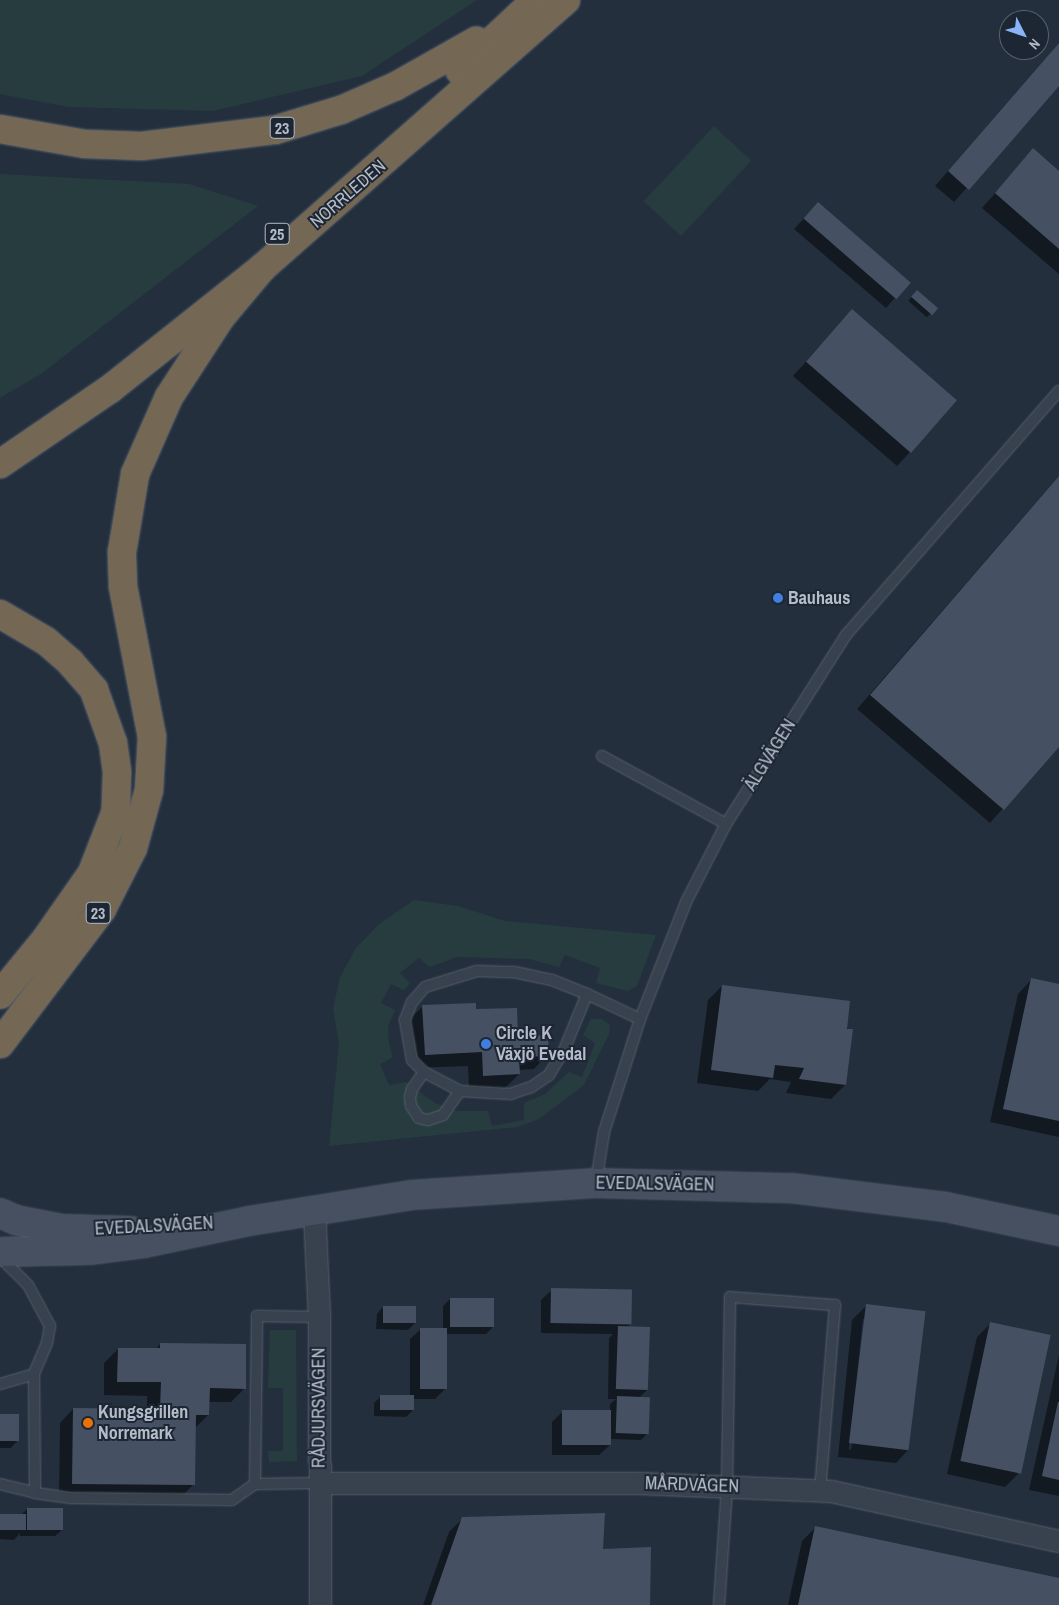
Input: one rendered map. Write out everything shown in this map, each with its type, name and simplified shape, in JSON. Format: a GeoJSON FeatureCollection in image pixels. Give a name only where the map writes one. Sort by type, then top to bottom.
{"type":"FeatureCollection","features":[{"type":"Feature","properties":{"kind":"highway","name":"23"},"geometry":{"type":"LineString","coordinates":[[0,129],[85,144],[142,146],[275,130],[341,110],[396,86],[463,50],[535,0]]}},
{"type":"Feature","properties":{"kind":"highway","name":"NORRLEDEN"},"geometry":{"type":"LineString","coordinates":[[0,444],[101,377],[251,256],[333,186],[535,0]]}},
{"type":"Feature","properties":{"kind":"highway","name":"NORRLEDEN"},"geometry":{"type":"LineString","coordinates":[[0,464],[110,389],[262,268],[566,0]]}},
{"type":"Feature","properties":{"kind":"highway","name":"23"},"geometry":{"type":"LineString","coordinates":[[0,1044],[102,908],[119,879],[136,838],[149,790],[152,737],[123,586],[122,552],[134,474],[169,397],[221,317],[262,268]]}},
{"type":"Feature","properties":{"kind":"highway"},"geometry":{"type":"LineString","coordinates":[[0,614],[46,641],[70,662],[94,690],[113,743],[117,773],[116,811],[92,874],[46,939],[0,995]]}},
{"type":"Feature","properties":{"kind":"street","name":"EVEDALSVÄGEN"},"geometry":{"type":"LineString","coordinates":[[2,1252],[89,1250],[144,1243],[249,1221],[412,1195],[595,1183],[791,1188],[946,1207],[1059,1231]]}},
{"type":"Feature","properties":{"kind":"street","name":"RÅDJURSVÄGEN"},"geometry":{"type":"LineString","coordinates":[[314,1210],[319,1317],[320,1605]]}},
{"type":"Feature","properties":{"kind":"street","name":"EVEDALSVÄGEN"},"geometry":{"type":"LineString","coordinates":[[0,1212],[16,1220],[62,1229],[124,1231],[249,1221]]}},
{"type":"Feature","properties":{"kind":"street","name":"MÅRDVÄGEN"},"geometry":{"type":"LineString","coordinates":[[319,1483],[640,1483],[820,1490],[1059,1541]]}},
{"type":"Feature","properties":{"kind":"lane","name":"ÄLGVÄGEN"},"geometry":{"type":"LineString","coordinates":[[595,1183],[604,1132],[640,1019],[686,902],[726,824],[846,635],[1059,391]]}},
{"type":"Feature","properties":{"kind":"lane"},"geometry":{"type":"LineString","coordinates":[[602,756],[726,824]]}},
{"type":"Feature","properties":{"kind":"lane"},"geometry":{"type":"LineString","coordinates":[[587,994],[564,1050],[549,1075],[531,1087],[511,1094],[460,1092],[424,1072],[412,1060],[405,1020],[412,1002],[425,987],[451,977],[495,971],[552,980],[587,994],[640,1019]]}},
{"type":"Feature","properties":{"kind":"lane"},"geometry":{"type":"LineString","coordinates":[[424,1072],[412,1089],[410,1097],[410,1106],[419,1118],[428,1120],[443,1115],[460,1092]]}},
{"type":"Feature","properties":{"kind":"lane"},"geometry":{"type":"LineString","coordinates":[[2,1252],[8,1265],[28,1285],[50,1326],[47,1343],[34,1374],[35,1492]]}},
{"type":"Feature","properties":{"kind":"lane"},"geometry":{"type":"LineString","coordinates":[[719,1605],[727,1487],[730,1297],[835,1305],[820,1490]]}},
{"type":"Feature","properties":{"kind":"lane"},"geometry":{"type":"LineString","coordinates":[[255,1484],[257,1316],[319,1317]]}},
{"type":"Feature","properties":{"kind":"lane"},"geometry":{"type":"LineString","coordinates":[[0,1384],[34,1374]]}},
{"type":"Feature","properties":{"kind":"lane"},"geometry":{"type":"LineString","coordinates":[[0,1484],[72,1498],[232,1500],[255,1484],[319,1483]]}},
{"type":"Feature","properties":{"kind":"green space"},"geometry":{"type":"Polygon","coordinates":[[[0,0],[477,0],[362,76],[213,111],[68,107],[0,94],[0,0]]]}},
{"type":"Feature","properties":{"kind":"green space"},"geometry":{"type":"Polygon","coordinates":[[[714,126],[751,161],[681,236],[644,201],[714,126]]]}},
{"type":"Feature","properties":{"kind":"green space"},"geometry":{"type":"Polygon","coordinates":[[[0,174],[189,184],[258,206],[41,374],[0,398],[0,174]]]}},
{"type":"Feature","properties":{"kind":"green space"},"geometry":{"type":"Polygon","coordinates":[[[414,900],[458,906],[505,921],[656,935],[637,986],[628,991],[596,983],[600,968],[565,955],[559,967],[529,959],[457,957],[430,967],[419,958],[400,973],[410,983],[404,990],[391,984],[381,1003],[395,1010],[388,1027],[389,1044],[393,1057],[380,1064],[389,1085],[406,1082],[435,1103],[457,1111],[488,1111],[492,1126],[524,1120],[524,1103],[545,1094],[569,1072],[582,1077],[595,1043],[583,1035],[591,1019],[602,1019],[610,1025],[609,1034],[584,1085],[539,1119],[518,1127],[329,1146],[339,1043],[333,1009],[340,977],[356,948],[379,924],[414,900]]]}},
{"type":"Feature","properties":{"kind":"green space"},"geometry":{"type":"Polygon","coordinates":[[[270,1330],[296,1330],[297,1461],[269,1462],[268,1451],[283,1451],[283,1388],[268,1388],[270,1330]]]}},
{"type":"Feature","properties":{"kind":"building"},"geometry":{"type":"Polygon","coordinates":[[[1059,43],[1059,86],[969,190],[948,171],[1044,60],[1049,60],[1049,55],[1059,43]]]}},
{"type":"Feature","properties":{"kind":"building"},"geometry":{"type":"Polygon","coordinates":[[[1033,148],[1059,171],[1059,249],[995,193],[1033,148]]]}},
{"type":"Feature","properties":{"kind":"building"},"geometry":{"type":"Polygon","coordinates":[[[818,202],[911,283],[896,299],[804,219],[818,202]]]}},
{"type":"Feature","properties":{"kind":"building"},"geometry":{"type":"Polygon","coordinates":[[[917,290],[938,308],[932,315],[911,297],[917,290]]]}},
{"type":"Feature","properties":{"kind":"building"},"geometry":{"type":"Polygon","coordinates":[[[852,309],[957,400],[911,453],[806,362],[852,309]]]}},
{"type":"Feature","properties":{"kind":"building"},"geometry":{"type":"Polygon","coordinates":[[[1059,476],[1059,747],[1004,810],[870,695],[1059,476]]]}},
{"type":"Feature","properties":{"kind":"building"},"geometry":{"type":"Polygon","coordinates":[[[1031,978],[1059,984],[1059,1121],[1003,1109],[1031,978]]]}},
{"type":"Feature","properties":{"kind":"building"},"geometry":{"type":"Polygon","coordinates":[[[722,985],[850,1001],[847,1029],[853,1029],[846,1085],[799,1079],[804,1068],[775,1065],[773,1078],[711,1070],[722,985]]]}},
{"type":"Feature","properties":{"kind":"building","name":"Circle K Växjö Evedal"},"geometry":{"type":"Polygon","coordinates":[[[476,1003],[476,1009],[517,1008],[518,1036],[548,1035],[549,1056],[519,1057],[520,1074],[483,1076],[482,1052],[425,1055],[422,1005],[476,1003]]]}},
{"type":"Feature","properties":{"kind":"building"},"geometry":{"type":"Polygon","coordinates":[[[551,1288],[632,1289],[631,1324],[550,1323],[551,1288]]]}},
{"type":"Feature","properties":{"kind":"building"},"geometry":{"type":"Polygon","coordinates":[[[450,1298],[494,1298],[494,1327],[450,1327],[450,1298]]]}},
{"type":"Feature","properties":{"kind":"building"},"geometry":{"type":"Polygon","coordinates":[[[866,1304],[926,1311],[908,1450],[849,1443],[866,1304]]]}},
{"type":"Feature","properties":{"kind":"building"},"geometry":{"type":"Polygon","coordinates":[[[383,1306],[416,1306],[416,1323],[383,1323],[383,1306]]]}},
{"type":"Feature","properties":{"kind":"building"},"geometry":{"type":"Polygon","coordinates":[[[990,1322],[1051,1335],[1021,1474],[960,1461],[990,1322]]]}},
{"type":"Feature","properties":{"kind":"building"},"geometry":{"type":"Polygon","coordinates":[[[618,1326],[650,1327],[648,1390],[616,1389],[618,1326]]]}},
{"type":"Feature","properties":{"kind":"building"},"geometry":{"type":"Polygon","coordinates":[[[420,1328],[447,1328],[447,1389],[420,1389],[420,1328]]]}},
{"type":"Feature","properties":{"kind":"building"},"geometry":{"type":"Polygon","coordinates":[[[160,1343],[246,1344],[246,1389],[210,1388],[209,1415],[196,1415],[195,1485],[72,1484],[73,1408],[160,1409],[161,1382],[117,1382],[118,1348],[160,1348],[160,1343]]]}},
{"type":"Feature","properties":{"kind":"building"},"geometry":{"type":"Polygon","coordinates":[[[380,1395],[414,1395],[414,1410],[380,1410],[380,1395]]]}},
{"type":"Feature","properties":{"kind":"building"},"geometry":{"type":"Polygon","coordinates":[[[617,1396],[650,1397],[649,1434],[616,1433],[617,1396]]]}},
{"type":"Feature","properties":{"kind":"building"},"geometry":{"type":"Polygon","coordinates":[[[1059,1402],[1059,1480],[1042,1476],[1059,1402]]]}},
{"type":"Feature","properties":{"kind":"building"},"geometry":{"type":"Polygon","coordinates":[[[562,1410],[611,1410],[611,1445],[562,1445],[562,1410]]]}},
{"type":"Feature","properties":{"kind":"building"},"geometry":{"type":"Polygon","coordinates":[[[0,1414],[19,1414],[19,1441],[0,1441],[0,1414]]]}},
{"type":"Feature","properties":{"kind":"building"},"geometry":{"type":"Polygon","coordinates":[[[27,1508],[63,1508],[63,1530],[27,1530],[27,1508]]]}},
{"type":"Feature","properties":{"kind":"building"},"geometry":{"type":"Polygon","coordinates":[[[605,1513],[603,1549],[651,1547],[650,1605],[431,1605],[462,1517],[605,1513]]]}},
{"type":"Feature","properties":{"kind":"building"},"geometry":{"type":"Polygon","coordinates":[[[0,1514],[26,1514],[26,1530],[0,1530],[0,1514]]]}},
{"type":"Feature","properties":{"kind":"building"},"geometry":{"type":"Polygon","coordinates":[[[815,1526],[1059,1578],[1059,1605],[798,1605],[815,1526]]]}},
{"type":"Feature","properties":{"kind":"place","name":"Bauhaus"},"geometry":{"type":"Point","coordinates":[778,598]}},
{"type":"Feature","properties":{"kind":"place","name":"Circle K Växjö Evedal"},"geometry":{"type":"Point","coordinates":[486,1044]}},
{"type":"Feature","properties":{"kind":"place","name":"Kungsgrillen Norremark"},"geometry":{"type":"Point","coordinates":[88,1423]}}]}
